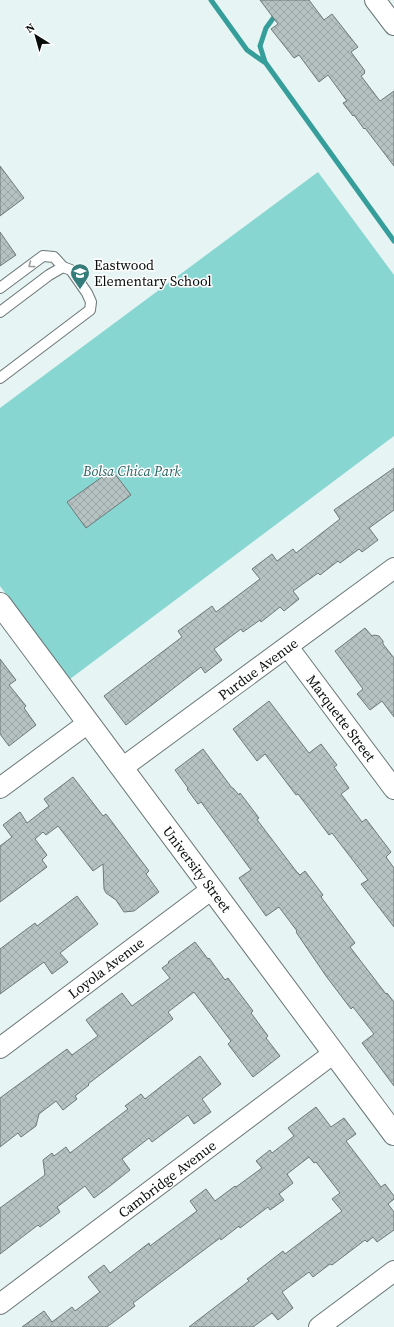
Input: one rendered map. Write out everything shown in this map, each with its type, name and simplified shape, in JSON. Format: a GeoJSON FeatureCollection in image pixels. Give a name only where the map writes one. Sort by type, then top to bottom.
{"type":"FeatureCollection","features":[{"type":"Feature","properties":{"kind":"street"},"geometry":{"type":"LineString","coordinates":[[375,0],[394,25]]}},
{"type":"Feature","properties":{"kind":"street","name":"Purdue Avenue"},"geometry":{"type":"LineString","coordinates":[[122,768],[394,568]]}},
{"type":"Feature","properties":{"kind":"street","name":"University Street"},"geometry":{"type":"LineString","coordinates":[[0,604],[394,1134]]}},
{"type":"Feature","properties":{"kind":"street","name":"Marquette Street"},"geometry":{"type":"LineString","coordinates":[[288,647],[394,789]]}},
{"type":"Feature","properties":{"kind":"street"},"geometry":{"type":"LineString","coordinates":[[0,788],[88,722]]}},
{"type":"Feature","properties":{"kind":"street","name":"Loyola Avenue"},"geometry":{"type":"LineString","coordinates":[[0,1048],[212,889]]}},
{"type":"Feature","properties":{"kind":"street","name":"Cambridge Avenue"},"geometry":{"type":"LineString","coordinates":[[0,1304],[334,1053]]}},
{"type":"Feature","properties":{"kind":"street"},"geometry":{"type":"LineString","coordinates":[[319,1327],[394,1271]]}},
{"type":"Feature","properties":{"kind":"lane"},"geometry":{"type":"LineString","coordinates":[[0,288],[43,256],[54,257],[63,266],[71,270],[87,293],[91,302],[90,310],[0,378]]}},
{"type":"Feature","properties":{"kind":"lane"},"geometry":{"type":"LineString","coordinates":[[0,312],[63,266]]}},
{"type":"Feature","properties":{"kind":"green space","name":"Bolsa Chica Park"},"geometry":{"type":"Polygon","coordinates":[[[318,172],[394,275],[394,436],[70,679],[0,586],[0,408],[318,172]]]}},
{"type":"Feature","properties":{"kind":"building"},"geometry":{"type":"Polygon","coordinates":[[[260,0],[309,0],[324,20],[332,14],[358,47],[351,52],[365,71],[365,73],[361,76],[380,101],[394,91],[394,166],[365,128],[364,129],[343,103],[347,101],[328,75],[319,82],[299,55],[294,58],[271,29],[278,24],[260,0]]]}},
{"type":"Feature","properties":{"kind":"building"},"geometry":{"type":"Polygon","coordinates":[[[0,166],[24,198],[0,216],[0,166]]]}},
{"type":"Feature","properties":{"kind":"building"},"geometry":{"type":"Polygon","coordinates":[[[0,232],[16,255],[0,266],[0,232]]]}},
{"type":"Feature","properties":{"kind":"building"},"geometry":{"type":"Polygon","coordinates":[[[394,468],[394,510],[369,528],[378,540],[362,552],[359,549],[340,563],[338,561],[320,575],[318,573],[293,591],[299,599],[284,611],[280,607],[261,622],[260,620],[243,632],[241,629],[214,649],[222,660],[205,673],[201,667],[126,725],[104,696],[182,637],[178,631],[212,606],[216,612],[260,579],[252,569],[272,554],[277,561],[293,549],[296,553],[340,519],[334,510],[394,468]]]}},
{"type":"Feature","properties":{"kind":"building"},"geometry":{"type":"Polygon","coordinates":[[[112,470],[131,495],[86,528],[67,502],[112,470]]]}},
{"type":"Feature","properties":{"kind":"building"},"geometry":{"type":"Polygon","coordinates":[[[365,628],[372,636],[379,636],[383,641],[383,644],[394,658],[394,717],[382,701],[370,710],[357,694],[363,689],[335,651],[365,628]]]}},
{"type":"Feature","properties":{"kind":"building"},"geometry":{"type":"Polygon","coordinates":[[[0,659],[16,680],[9,685],[26,706],[24,708],[36,725],[9,746],[0,734],[0,659]]]}},
{"type":"Feature","properties":{"kind":"building"},"geometry":{"type":"Polygon","coordinates":[[[269,701],[309,753],[321,744],[337,765],[334,767],[349,788],[341,794],[362,822],[366,819],[391,852],[386,857],[394,868],[394,927],[361,884],[368,880],[332,833],[329,835],[265,754],[257,761],[233,729],[269,701]]]}},
{"type":"Feature","properties":{"kind":"building"},"geometry":{"type":"Polygon","coordinates":[[[203,749],[232,788],[239,795],[240,793],[259,818],[257,819],[258,821],[296,871],[300,875],[305,871],[323,895],[321,897],[355,943],[350,947],[386,994],[387,993],[394,1002],[394,1086],[362,1043],[374,1034],[353,1007],[351,1009],[326,976],[296,932],[297,931],[279,907],[266,916],[239,878],[251,870],[201,802],[198,804],[175,770],[203,749]]]}},
{"type":"Feature","properties":{"kind":"building"},"geometry":{"type":"Polygon","coordinates":[[[73,777],[103,816],[106,814],[149,871],[146,874],[159,892],[134,911],[124,912],[116,900],[106,893],[104,889],[103,864],[93,871],[58,826],[46,835],[43,832],[35,839],[47,855],[42,860],[47,867],[0,902],[0,846],[12,837],[3,825],[20,812],[27,823],[49,806],[44,799],[73,777]]]}},
{"type":"Feature","properties":{"kind":"building"},"geometry":{"type":"Polygon","coordinates":[[[77,896],[98,924],[60,953],[68,962],[52,974],[44,962],[0,994],[0,949],[35,923],[37,926],[77,896]]]}},
{"type":"Feature","properties":{"kind":"building"},"geometry":{"type":"Polygon","coordinates":[[[195,942],[225,980],[228,978],[253,1011],[251,1013],[268,1036],[266,1038],[280,1056],[253,1077],[228,1044],[231,1041],[194,992],[168,1012],[173,1019],[88,1084],[89,1085],[75,1096],[77,1099],[63,1110],[56,1101],[39,1114],[36,1126],[21,1137],[18,1133],[0,1147],[0,1098],[67,1049],[72,1055],[98,1036],[86,1020],[122,993],[132,1006],[170,978],[162,968],[195,942]]]}},
{"type":"Feature","properties":{"kind":"building"},"geometry":{"type":"Polygon","coordinates":[[[200,1056],[221,1084],[202,1099],[211,1112],[194,1124],[188,1115],[152,1142],[149,1138],[122,1159],[130,1170],[110,1186],[94,1198],[85,1186],[57,1207],[60,1212],[40,1227],[38,1225],[0,1254],[0,1208],[45,1175],[43,1160],[52,1153],[54,1156],[66,1147],[70,1153],[128,1109],[125,1106],[141,1094],[145,1099],[200,1056]]]}},
{"type":"Feature","properties":{"kind":"building"},"geometry":{"type":"Polygon","coordinates":[[[316,1107],[331,1127],[344,1118],[356,1134],[346,1141],[381,1187],[385,1184],[394,1196],[394,1199],[388,1204],[394,1212],[394,1230],[377,1242],[373,1237],[367,1242],[365,1240],[332,1265],[330,1264],[313,1277],[309,1272],[282,1292],[293,1308],[278,1320],[272,1313],[253,1327],[189,1327],[249,1281],[247,1279],[283,1251],[285,1254],[342,1211],[332,1199],[340,1193],[316,1162],[314,1163],[309,1157],[287,1174],[293,1183],[279,1194],[284,1200],[270,1210],[268,1207],[221,1240],[220,1238],[133,1303],[135,1306],[107,1327],[22,1327],[44,1311],[52,1322],[72,1307],[75,1311],[100,1292],[88,1277],[104,1265],[110,1273],[149,1243],[150,1246],[197,1211],[190,1201],[206,1189],[215,1201],[262,1168],[256,1161],[270,1150],[272,1153],[294,1136],[288,1128],[316,1107]]]}},
{"type":"Feature","properties":{"kind":"waterway"},"geometry":{"type":"LineString","coordinates":[[211,0],[247,50],[264,62]]}},
{"type":"Feature","properties":{"kind":"waterway"},"geometry":{"type":"LineString","coordinates":[[277,13],[266,28],[260,46],[265,62],[394,241]]}},
{"type":"Feature","properties":{"kind":"place","name":"Eastwood Elementary School"},"geometry":{"type":"Point","coordinates":[80,290]}}]}
